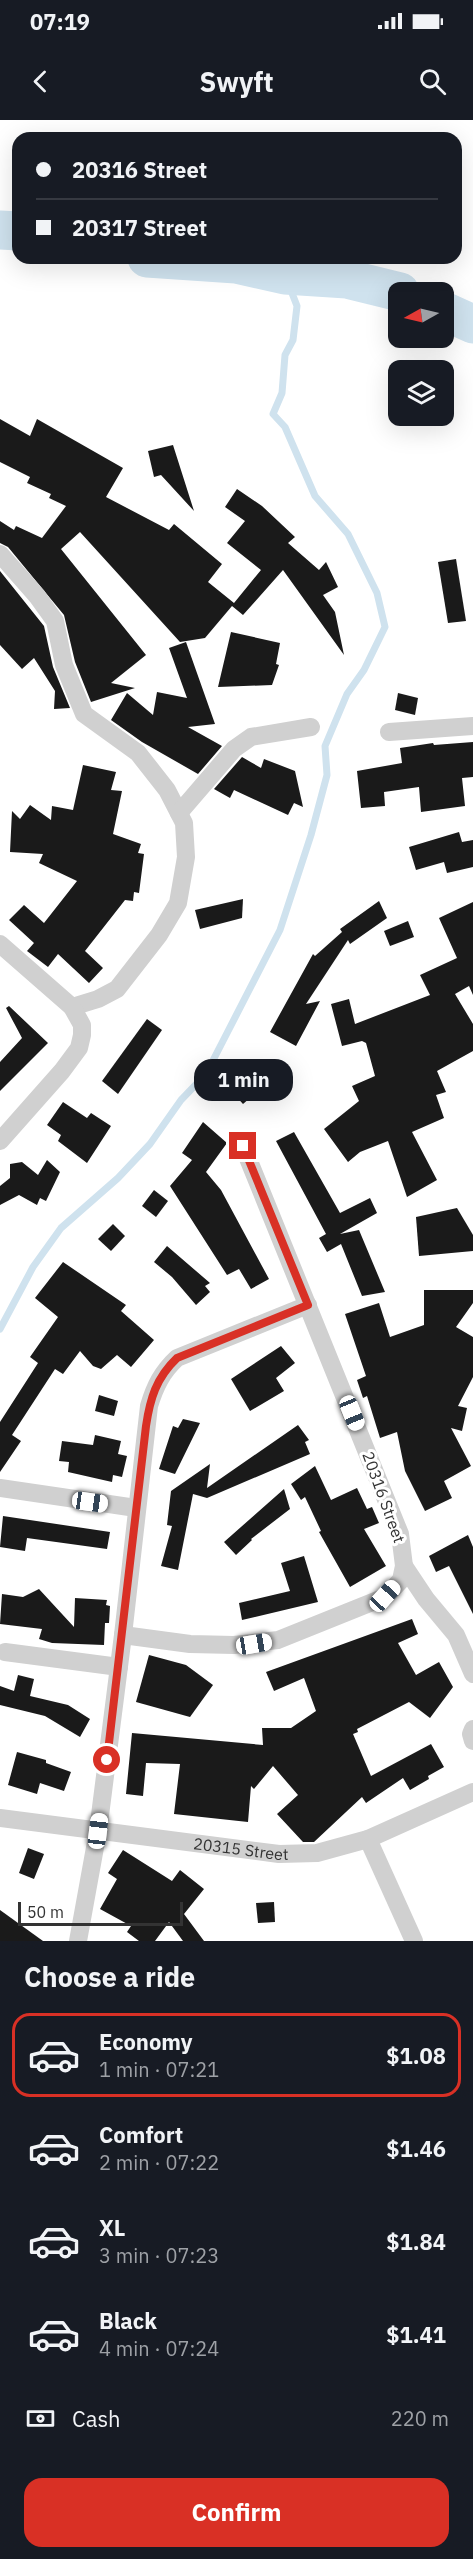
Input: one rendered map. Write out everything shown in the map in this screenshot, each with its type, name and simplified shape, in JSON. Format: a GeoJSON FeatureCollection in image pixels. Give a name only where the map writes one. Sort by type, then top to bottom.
{"type":"FeatureCollection","features":[{"type":"Feature","properties":{"kind":"street"},"geometry":{"type":"LineString","coordinates":[[0,554],[37,596],[54,621],[64,665],[84,714],[138,753],[167,790],[184,823],[186,857],[178,903],[159,935],[117,989],[98,999],[72,1007]]}},
{"type":"Feature","properties":{"kind":"street"},"geometry":{"type":"LineString","coordinates":[[389,732],[473,726]]}},
{"type":"Feature","properties":{"kind":"street"},"geometry":{"type":"LineString","coordinates":[[179,813],[234,749],[251,737],[311,727]]}},
{"type":"Feature","properties":{"kind":"street"},"geometry":{"type":"LineString","coordinates":[[0,944],[72,1007],[82,1025],[80,1048],[0,1141]]}},
{"type":"Feature","properties":{"kind":"street","name":"20316 Street"},"geometry":{"type":"LineString","coordinates":[[123,1635],[190,1644],[234,1645],[278,1640],[385,1596],[401,1580],[404,1566],[400,1534],[243,1146]]}},
{"type":"Feature","properties":{"kind":"street"},"geometry":{"type":"LineString","coordinates":[[78,1941],[98,1831],[149,1406],[156,1384],[164,1370],[177,1358],[308,1305]]}},
{"type":"Feature","properties":{"kind":"street"},"geometry":{"type":"LineString","coordinates":[[0,1488],[136,1508]]}},
{"type":"Feature","properties":{"kind":"street"},"geometry":{"type":"LineString","coordinates":[[404,1566],[426,1599],[456,1635],[473,1674]]}},
{"type":"Feature","properties":{"kind":"street"},"geometry":{"type":"LineString","coordinates":[[5,1652],[118,1667]]}},
{"type":"Feature","properties":{"kind":"street"},"geometry":{"type":"LineString","coordinates":[[473,1729],[471,1734],[473,1741]]}},
{"type":"Feature","properties":{"kind":"street","name":"20315 Street"},"geometry":{"type":"LineString","coordinates":[[0,1818],[279,1854],[317,1853],[368,1839],[473,1792]]}},
{"type":"Feature","properties":{"kind":"street"},"geometry":{"type":"LineString","coordinates":[[368,1839],[414,1941]]}},
{"type":"Feature","properties":{"kind":"building"},"geometry":{"type":"Polygon","coordinates":[[[0,419],[30,436],[37,419],[123,468],[106,497],[169,530],[174,524],[222,564],[208,582],[234,603],[261,570],[227,543],[245,521],[225,507],[237,489],[262,506],[295,537],[288,543],[319,570],[326,562],[338,587],[323,595],[335,612],[344,655],[283,570],[243,615],[232,606],[205,638],[180,642],[80,532],[61,549],[146,655],[111,683],[135,688],[91,702],[75,662],[64,615],[8,547],[0,543],[0,521],[14,530],[16,526],[42,538],[66,506],[49,498],[51,494],[27,483],[30,477],[0,462],[0,419]]]}},
{"type":"Feature","properties":{"kind":"building"},"geometry":{"type":"Polygon","coordinates":[[[173,445],[194,511],[161,475],[154,477],[148,451],[173,445]]]}},
{"type":"Feature","properties":{"kind":"building"},"geometry":{"type":"Polygon","coordinates":[[[456,559],[466,621],[448,623],[438,562],[456,559]]]}},
{"type":"Feature","properties":{"kind":"building"},"geometry":{"type":"Polygon","coordinates":[[[0,571],[44,626],[53,667],[70,708],[54,709],[55,691],[34,658],[22,669],[0,645],[0,571]]]}},
{"type":"Feature","properties":{"kind":"building"},"geometry":{"type":"Polygon","coordinates":[[[231,632],[280,643],[276,664],[279,665],[272,685],[218,687],[231,632]]]}},
{"type":"Feature","properties":{"kind":"building"},"geometry":{"type":"Polygon","coordinates":[[[186,642],[215,724],[188,727],[222,746],[198,774],[142,742],[111,720],[127,693],[153,715],[157,692],[187,698],[169,648],[186,642]]]}},
{"type":"Feature","properties":{"kind":"building"},"geometry":{"type":"Polygon","coordinates":[[[398,693],[418,698],[415,715],[395,710],[398,693]]]}},
{"type":"Feature","properties":{"kind":"building"},"geometry":{"type":"Polygon","coordinates":[[[473,742],[473,777],[462,778],[465,806],[421,812],[419,787],[384,792],[385,806],[361,808],[357,771],[402,763],[400,748],[433,743],[434,745],[473,742]]]}},
{"type":"Feature","properties":{"kind":"building"},"geometry":{"type":"Polygon","coordinates":[[[242,757],[261,768],[264,759],[295,771],[303,807],[294,803],[288,815],[234,790],[230,798],[214,789],[242,757]]]}},
{"type":"Feature","properties":{"kind":"building"},"geometry":{"type":"Polygon","coordinates":[[[83,765],[116,772],[111,790],[122,791],[113,834],[141,844],[138,853],[144,854],[139,893],[134,892],[133,901],[125,900],[85,951],[103,968],[89,983],[58,954],[48,967],[27,951],[34,943],[9,920],[24,905],[44,923],[77,881],[39,863],[43,854],[10,852],[12,811],[20,819],[30,805],[51,820],[52,806],[73,810],[83,765]]]}},
{"type":"Feature","properties":{"kind":"building"},"geometry":{"type":"Polygon","coordinates":[[[459,832],[462,842],[473,840],[473,867],[447,873],[444,862],[416,870],[409,847],[459,832]]]}},
{"type":"Feature","properties":{"kind":"building"},"geometry":{"type":"Polygon","coordinates":[[[243,899],[242,918],[200,929],[195,910],[243,899]]]}},
{"type":"Feature","properties":{"kind":"building"},"geometry":{"type":"Polygon","coordinates":[[[379,901],[387,918],[350,944],[348,940],[306,1004],[320,1001],[296,1046],[270,1032],[313,954],[315,956],[342,932],[340,929],[379,901]]]}},
{"type":"Feature","properties":{"kind":"building"},"geometry":{"type":"Polygon","coordinates":[[[473,902],[473,995],[469,986],[455,994],[473,1024],[473,1051],[437,1071],[446,1092],[436,1095],[444,1118],[412,1132],[437,1180],[407,1197],[388,1141],[360,1152],[348,1162],[324,1129],[359,1101],[352,1086],[375,1076],[366,1043],[362,1041],[342,1046],[331,1004],[349,999],[355,1024],[430,995],[420,975],[457,958],[439,918],[473,902]]]}},
{"type":"Feature","properties":{"kind":"building"},"geometry":{"type":"Polygon","coordinates":[[[408,921],[414,937],[390,946],[384,931],[408,921]]]}},
{"type":"Feature","properties":{"kind":"building"},"geometry":{"type":"Polygon","coordinates":[[[9,1006],[48,1043],[0,1091],[0,1062],[22,1038],[6,1008],[9,1006]]]}},
{"type":"Feature","properties":{"kind":"building"},"geometry":{"type":"Polygon","coordinates":[[[147,1019],[162,1030],[118,1094],[102,1081],[147,1019]]]}},
{"type":"Feature","properties":{"kind":"building"},"geometry":{"type":"Polygon","coordinates":[[[246,1078],[258,1091],[243,1104],[232,1092],[246,1078]]]}},
{"type":"Feature","properties":{"kind":"building"},"geometry":{"type":"Polygon","coordinates":[[[63,1102],[87,1118],[91,1113],[111,1126],[87,1163],[58,1141],[61,1135],[47,1125],[63,1102]]]}},
{"type":"Feature","properties":{"kind":"building"},"geometry":{"type":"Polygon","coordinates":[[[203,1122],[227,1143],[206,1172],[221,1190],[269,1279],[251,1289],[239,1269],[227,1275],[170,1186],[192,1160],[182,1153],[203,1122]]]}},
{"type":"Feature","properties":{"kind":"building"},"geometry":{"type":"Polygon","coordinates":[[[294,1132],[340,1213],[370,1198],[377,1213],[340,1234],[359,1230],[385,1292],[362,1296],[341,1244],[327,1252],[319,1238],[326,1234],[276,1141],[294,1132]]]}},
{"type":"Feature","properties":{"kind":"building"},"geometry":{"type":"Polygon","coordinates":[[[47,1160],[60,1172],[46,1201],[40,1198],[37,1205],[19,1195],[0,1205],[0,1186],[10,1178],[10,1164],[22,1162],[38,1175],[47,1160]]]}},
{"type":"Feature","properties":{"kind":"building"},"geometry":{"type":"Polygon","coordinates":[[[154,1190],[168,1201],[156,1217],[142,1206],[154,1190]]]}},
{"type":"Feature","properties":{"kind":"building"},"geometry":{"type":"Polygon","coordinates":[[[457,1208],[473,1235],[473,1251],[419,1256],[416,1217],[457,1208]]]}},
{"type":"Feature","properties":{"kind":"building"},"geometry":{"type":"Polygon","coordinates":[[[113,1224],[125,1236],[111,1251],[98,1239],[113,1224]]]}},
{"type":"Feature","properties":{"kind":"building"},"geometry":{"type":"Polygon","coordinates":[[[167,1246],[210,1283],[205,1286],[210,1292],[196,1305],[172,1277],[154,1262],[167,1246]]]}},
{"type":"Feature","properties":{"kind":"building"},"geometry":{"type":"Polygon","coordinates":[[[63,1262],[126,1305],[121,1311],[154,1340],[131,1367],[117,1355],[101,1369],[93,1366],[80,1351],[63,1374],[55,1369],[12,1435],[21,1441],[0,1472],[0,1422],[38,1363],[30,1357],[58,1317],[35,1298],[63,1262]]]}},
{"type":"Feature","properties":{"kind":"building"},"geometry":{"type":"Polygon","coordinates":[[[424,1290],[473,1290],[473,1303],[456,1327],[473,1337],[473,1377],[458,1406],[467,1408],[462,1431],[451,1428],[471,1466],[444,1481],[452,1498],[425,1511],[405,1471],[397,1432],[380,1438],[367,1396],[363,1398],[357,1380],[366,1376],[345,1314],[379,1303],[390,1337],[424,1325],[424,1290]]]}},
{"type":"Feature","properties":{"kind":"building"},"geometry":{"type":"Polygon","coordinates":[[[281,1346],[295,1363],[276,1378],[284,1391],[250,1411],[231,1379],[281,1346]]]}},
{"type":"Feature","properties":{"kind":"building"},"geometry":{"type":"Polygon","coordinates":[[[99,1395],[118,1401],[114,1416],[95,1411],[99,1395]]]}},
{"type":"Feature","properties":{"kind":"building"},"geometry":{"type":"Polygon","coordinates":[[[183,1419],[200,1423],[175,1474],[159,1469],[173,1426],[178,1428],[183,1419]]]}},
{"type":"Feature","properties":{"kind":"building"},"geometry":{"type":"Polygon","coordinates":[[[298,1425],[309,1440],[305,1442],[310,1454],[207,1498],[193,1494],[178,1570],[161,1566],[172,1526],[167,1525],[171,1491],[210,1464],[207,1488],[298,1425]]]}},
{"type":"Feature","properties":{"kind":"building"},"geometry":{"type":"Polygon","coordinates":[[[95,1435],[121,1441],[118,1454],[127,1456],[122,1477],[113,1475],[112,1482],[68,1472],[69,1462],[59,1461],[62,1441],[93,1445],[95,1435]]]}},
{"type":"Feature","properties":{"kind":"building"},"geometry":{"type":"Polygon","coordinates":[[[315,1466],[331,1500],[357,1488],[367,1509],[372,1507],[379,1523],[364,1529],[386,1566],[350,1587],[319,1532],[321,1531],[305,1497],[301,1500],[291,1484],[315,1466]]]}},
{"type":"Feature","properties":{"kind":"building"},"geometry":{"type":"Polygon","coordinates":[[[284,1489],[290,1509],[251,1539],[236,1555],[224,1542],[284,1489]]]}},
{"type":"Feature","properties":{"kind":"building"},"geometry":{"type":"Polygon","coordinates":[[[3,1516],[110,1532],[107,1549],[27,1538],[25,1551],[0,1547],[3,1516]]]}},
{"type":"Feature","properties":{"kind":"building"},"geometry":{"type":"Polygon","coordinates":[[[468,1535],[473,1547],[473,1614],[449,1566],[436,1572],[429,1556],[468,1535]]]}},
{"type":"Feature","properties":{"kind":"building"},"geometry":{"type":"Polygon","coordinates":[[[304,1556],[318,1602],[242,1620],[239,1603],[290,1591],[281,1563],[304,1556]]]}},
{"type":"Feature","properties":{"kind":"building"},"geometry":{"type":"Polygon","coordinates":[[[39,1589],[74,1627],[75,1598],[107,1600],[106,1605],[110,1606],[109,1623],[105,1623],[104,1645],[52,1643],[39,1639],[42,1629],[0,1624],[2,1594],[23,1597],[39,1589]]]}},
{"type":"Feature","properties":{"kind":"building"},"geometry":{"type":"Polygon","coordinates":[[[412,1619],[418,1634],[398,1643],[416,1675],[439,1662],[453,1687],[430,1718],[409,1702],[357,1729],[358,1732],[353,1734],[371,1776],[431,1744],[444,1767],[428,1776],[429,1779],[410,1790],[403,1778],[366,1803],[362,1797],[314,1842],[303,1842],[277,1814],[298,1795],[273,1766],[254,1789],[251,1786],[248,1822],[174,1814],[180,1764],[146,1763],[143,1796],[126,1794],[132,1733],[263,1745],[262,1728],[291,1728],[316,1711],[304,1678],[274,1691],[266,1672],[412,1619]]]}},
{"type":"Feature","properties":{"kind":"building"},"geometry":{"type":"Polygon","coordinates":[[[149,1655],[186,1665],[213,1685],[190,1717],[136,1702],[149,1655]]]}},
{"type":"Feature","properties":{"kind":"building"},"geometry":{"type":"Polygon","coordinates":[[[18,1675],[34,1679],[30,1696],[68,1705],[90,1719],[80,1737],[45,1716],[0,1705],[0,1686],[14,1691],[18,1675]]]}},
{"type":"Feature","properties":{"kind":"building"},"geometry":{"type":"Polygon","coordinates":[[[17,1752],[46,1760],[46,1763],[71,1772],[64,1791],[40,1783],[37,1794],[8,1785],[17,1752]]]}},
{"type":"Feature","properties":{"kind":"building"},"geometry":{"type":"Polygon","coordinates":[[[28,1848],[44,1854],[34,1879],[19,1873],[28,1848]]]}},
{"type":"Feature","properties":{"kind":"building"},"geometry":{"type":"Polygon","coordinates":[[[123,1850],[172,1881],[180,1870],[204,1889],[184,1914],[204,1941],[183,1941],[169,1922],[155,1941],[139,1941],[127,1932],[131,1926],[100,1909],[117,1879],[108,1873],[123,1850]]]}},
{"type":"Feature","properties":{"kind":"building"},"geometry":{"type":"Polygon","coordinates":[[[274,1902],[275,1922],[258,1923],[256,1903],[274,1902]]]}},
{"type":"Feature","properties":{"kind":"building"},"geometry":{"type":"Polygon","coordinates":[[[0,1910],[43,1941],[0,1941],[0,1910]]]}},
{"type":"Feature","properties":{"kind":"waterway"},"geometry":{"type":"LineString","coordinates":[[0,230],[12,231]]}},
{"type":"Feature","properties":{"kind":"waterway"},"geometry":{"type":"LineString","coordinates":[[236,264],[285,275],[347,279],[388,289]]}},
{"type":"Feature","properties":{"kind":"waterway"},"geometry":{"type":"LineString","coordinates":[[0,1329],[33,1267],[61,1228],[118,1178],[150,1144],[181,1100],[206,1074],[280,930],[311,835],[327,775],[325,746],[347,694],[364,670],[385,627],[377,593],[348,534],[315,496],[285,427],[273,414],[282,393],[285,355],[293,340],[297,306],[285,275]]}},
{"type":"Feature","properties":{"kind":"waterway"},"geometry":{"type":"LineString","coordinates":[[454,315],[473,324]]}},
{"type":"Feature","properties":{"kind":"route"},"geometry":{"type":"LineString","coordinates":[[107,1760],[146,1426],[156,1384],[164,1370],[177,1358],[308,1305],[243,1146]]}}]}
